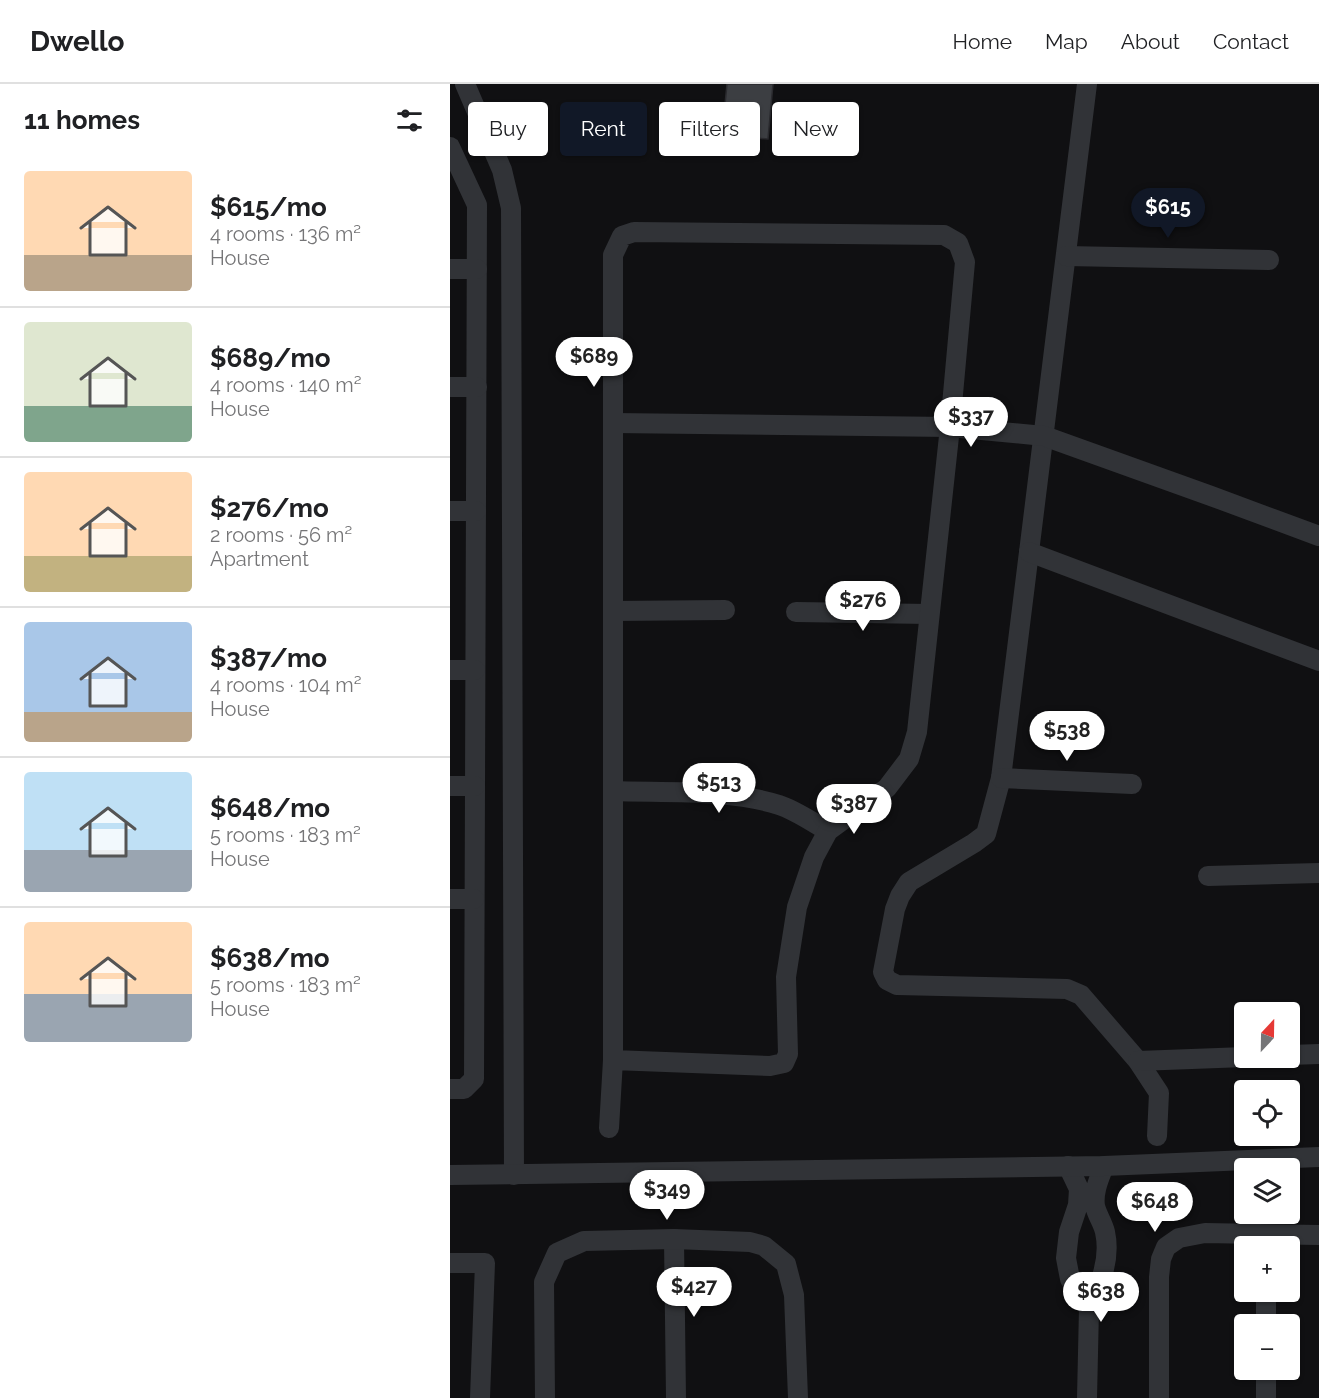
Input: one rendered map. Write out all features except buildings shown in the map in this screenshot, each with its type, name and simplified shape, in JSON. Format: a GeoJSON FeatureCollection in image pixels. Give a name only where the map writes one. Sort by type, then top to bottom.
{"type":"FeatureCollection","features":[{"type":"Feature","properties":{"kind":"street"},"geometry":{"type":"LineString","coordinates":[[465,84],[502,170],[511,208],[514,1175]]}},
{"type":"Feature","properties":{"kind":"street"},"geometry":{"type":"LineString","coordinates":[[1087,84],[1001,778],[986,834],[909,882],[900,896],[895,909],[884,972],[887,980],[897,986],[1067,989],[1082,995],[1138,1061],[1159,1093],[1157,1136]]}},
{"type":"Feature","properties":{"kind":"street"},"geometry":{"type":"LineString","coordinates":[[450,1089],[464,1089],[474,1079],[477,387],[477,205],[451,152]]}},
{"type":"Feature","properties":{"kind":"street"},"geometry":{"type":"LineString","coordinates":[[609,1128],[613,1060],[614,255],[622,236],[634,232],[944,235],[958,243],[965,262],[950,427],[917,732],[909,759],[887,788],[828,831],[814,857],[798,907],[786,977],[788,1054],[784,1063],[770,1066],[613,1060]]}},
{"type":"Feature","properties":{"kind":"street"},"geometry":{"type":"LineString","coordinates":[[1066,256],[1269,260]]}},
{"type":"Feature","properties":{"kind":"street"},"geometry":{"type":"LineString","coordinates":[[450,269],[477,269]]}},
{"type":"Feature","properties":{"kind":"street"},"geometry":{"type":"LineString","coordinates":[[450,387],[477,387]]}},
{"type":"Feature","properties":{"kind":"street"},"geometry":{"type":"LineString","coordinates":[[613,423],[950,427],[1044,436],[1319,537]]}},
{"type":"Feature","properties":{"kind":"street"},"geometry":{"type":"LineString","coordinates":[[450,511],[476,512]]}},
{"type":"Feature","properties":{"kind":"street"},"geometry":{"type":"LineString","coordinates":[[1029,552],[1319,661]]}},
{"type":"Feature","properties":{"kind":"street"},"geometry":{"type":"LineString","coordinates":[[613,611],[726,610]]}},
{"type":"Feature","properties":{"kind":"street"},"geometry":{"type":"LineString","coordinates":[[796,612],[929,614]]}},
{"type":"Feature","properties":{"kind":"street"},"geometry":{"type":"LineString","coordinates":[[450,670],[475,670]]}},
{"type":"Feature","properties":{"kind":"street"},"geometry":{"type":"LineString","coordinates":[[1001,778],[1132,784]]}},
{"type":"Feature","properties":{"kind":"street"},"geometry":{"type":"LineString","coordinates":[[450,786],[475,786]]}},
{"type":"Feature","properties":{"kind":"street"},"geometry":{"type":"LineString","coordinates":[[613,791],[734,795],[781,805],[828,831]]}},
{"type":"Feature","properties":{"kind":"street"},"geometry":{"type":"LineString","coordinates":[[1208,876],[1319,873]]}},
{"type":"Feature","properties":{"kind":"street"},"geometry":{"type":"LineString","coordinates":[[450,899],[474,899]]}},
{"type":"Feature","properties":{"kind":"street"},"geometry":{"type":"LineString","coordinates":[[1300,1055],[1319,1054]]}},
{"type":"Feature","properties":{"kind":"street"},"geometry":{"type":"LineString","coordinates":[[1138,1061],[1234,1057]]}},
{"type":"Feature","properties":{"kind":"street"},"geometry":{"type":"LineString","coordinates":[[450,1175],[1104,1166],[1319,1157]]}},
{"type":"Feature","properties":{"kind":"street"},"geometry":{"type":"LineString","coordinates":[[1068,1166],[1079,1189],[1078,1205],[1069,1232],[1066,1258],[1070,1279],[1089,1308]]}},
{"type":"Feature","properties":{"kind":"street"},"geometry":{"type":"LineString","coordinates":[[1087,1398],[1089,1308],[1102,1279],[1106,1256],[1105,1233],[1095,1206],[1095,1190],[1104,1166]]}},
{"type":"Feature","properties":{"kind":"street"},"geometry":{"type":"LineString","coordinates":[[1159,1398],[1159,1277],[1161,1258],[1166,1247],[1179,1238],[1205,1233],[1234,1236]]}},
{"type":"Feature","properties":{"kind":"street"},"geometry":{"type":"LineString","coordinates":[[1300,1237],[1319,1235]]}},
{"type":"Feature","properties":{"kind":"street"},"geometry":{"type":"LineString","coordinates":[[674,1239],[676,1398]]}},
{"type":"Feature","properties":{"kind":"street"},"geometry":{"type":"LineString","coordinates":[[545,1398],[544,1282],[557,1253],[584,1241],[674,1239],[750,1242],[764,1246],[786,1264],[794,1294],[798,1398]]}},
{"type":"Feature","properties":{"kind":"street"},"geometry":{"type":"LineString","coordinates":[[450,1263],[485,1263],[480,1398]]}},
{"type":"Feature","properties":{"kind":"street"},"geometry":{"type":"LineString","coordinates":[[1266,1380],[1266,1398]]}}]}
